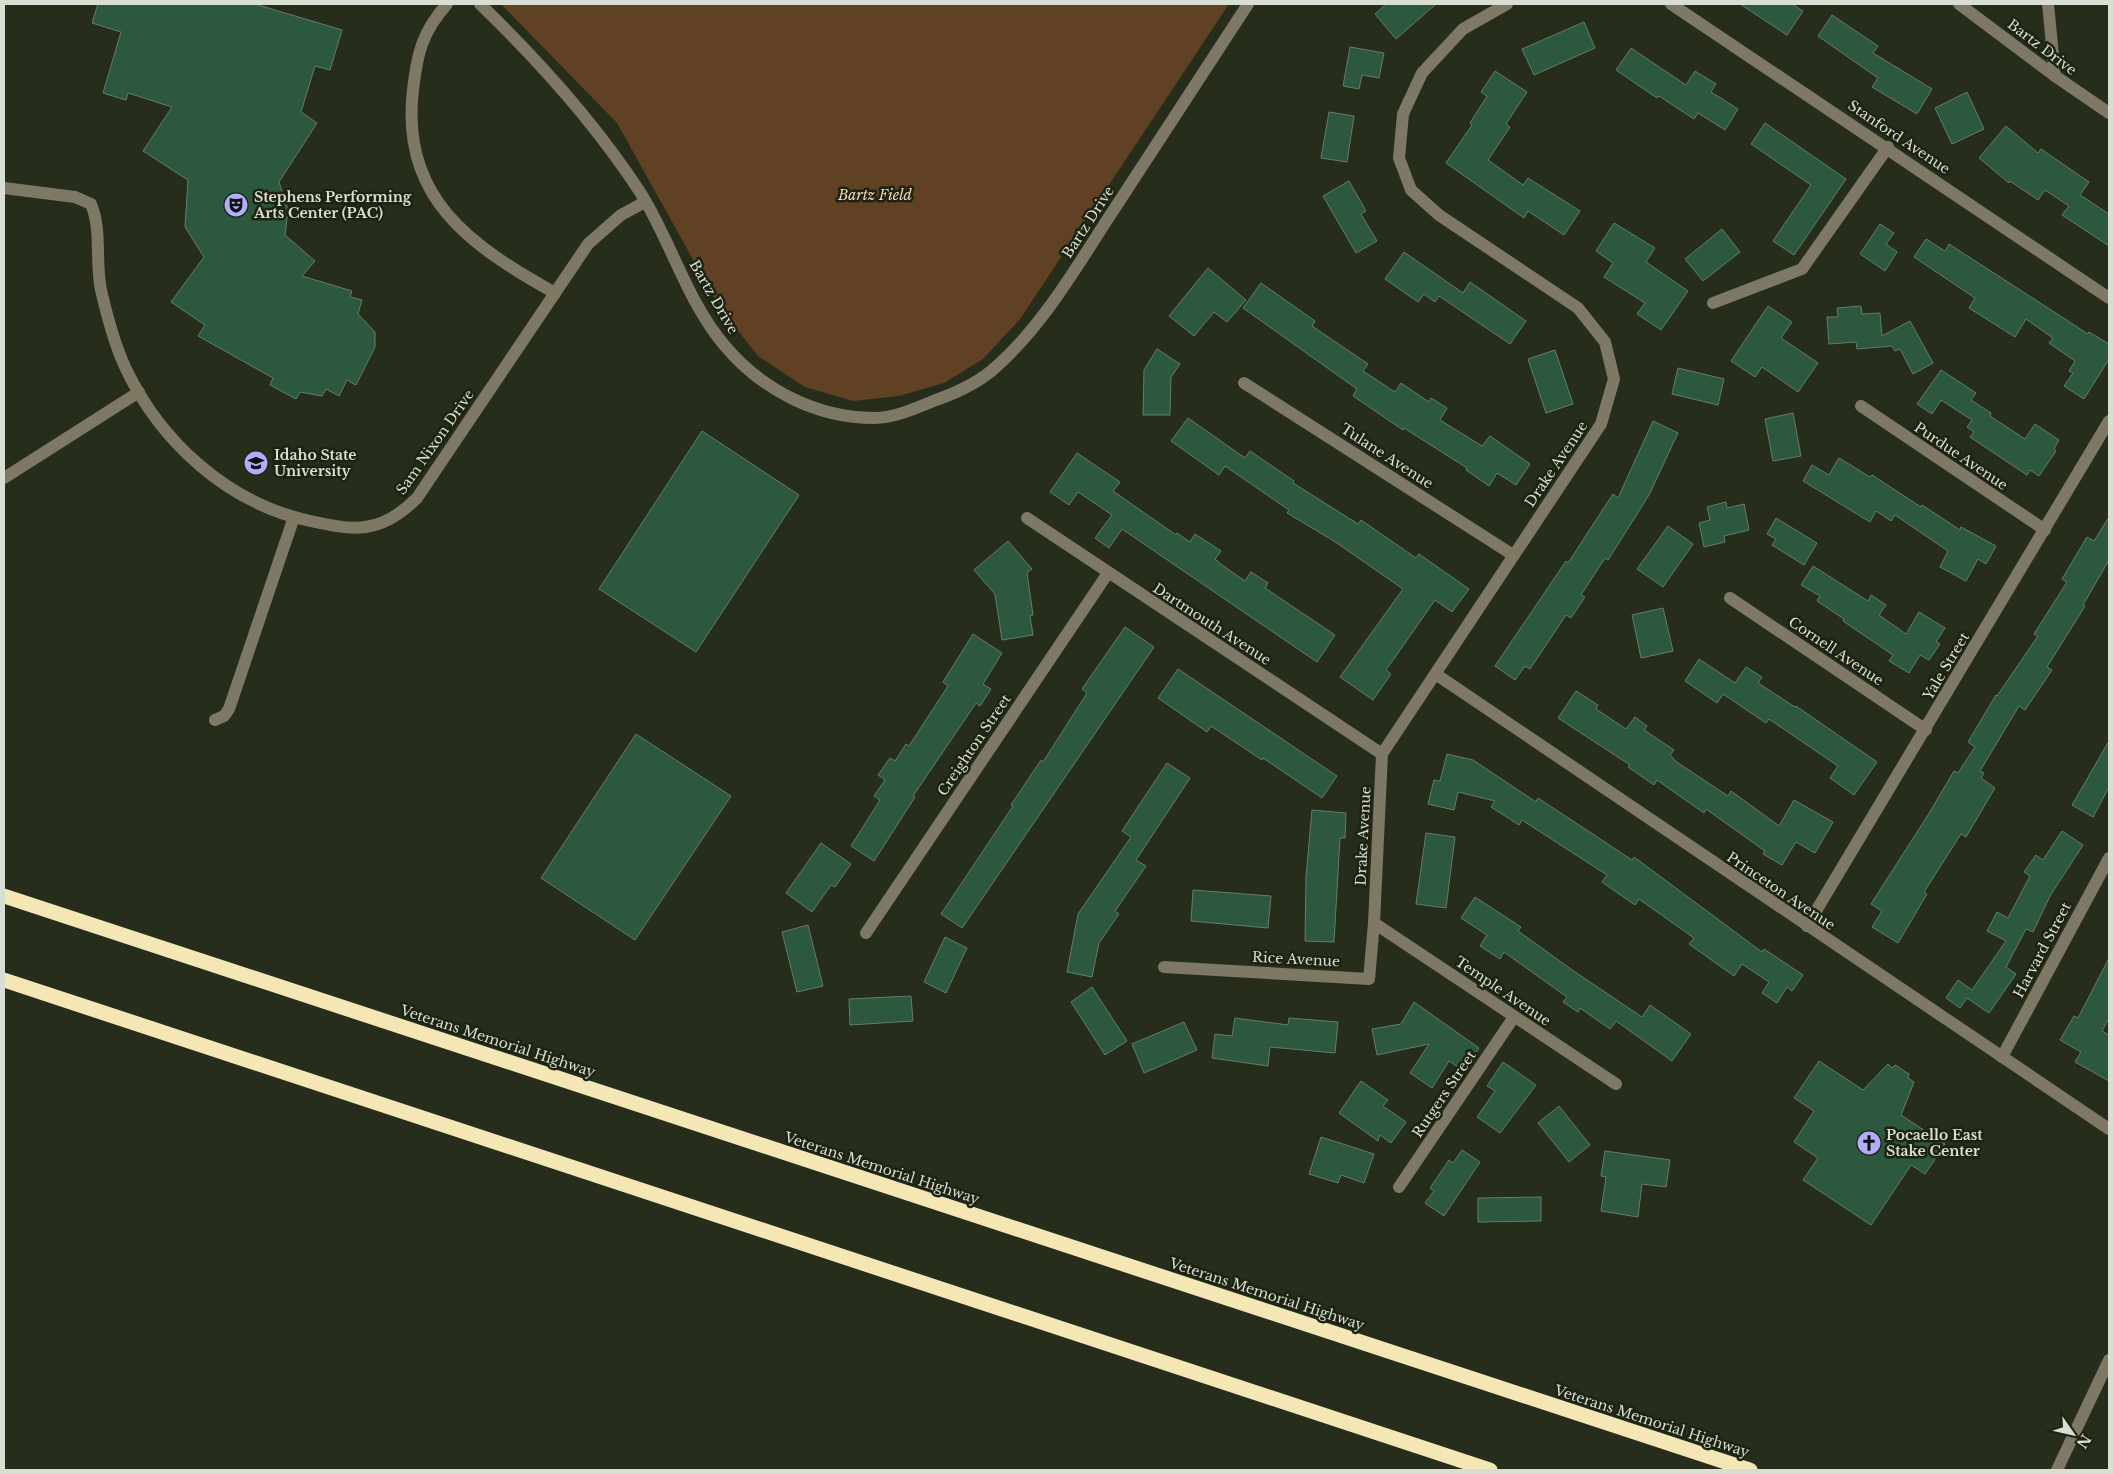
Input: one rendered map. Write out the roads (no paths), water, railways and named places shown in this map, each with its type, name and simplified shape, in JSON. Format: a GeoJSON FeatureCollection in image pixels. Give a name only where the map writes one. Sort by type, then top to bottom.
{"type":"FeatureCollection","features":[{"type":"Feature","properties":{"kind":"highway","name":"Veterans Memorial Highway"},"geometry":{"type":"LineString","coordinates":[[4,896],[1750,1470]]}},
{"type":"Feature","properties":{"kind":"highway"},"geometry":{"type":"LineString","coordinates":[[4,980],[1490,1470]]}},
{"type":"Feature","properties":{"kind":"street"},"geometry":{"type":"LineString","coordinates":[[446,4],[432,21],[422,41],[415,73],[410,113],[413,145],[424,179],[444,211],[473,242],[515,271],[555,293]]}},
{"type":"Feature","properties":{"kind":"street","name":"Bartz Drive"},"geometry":{"type":"LineString","coordinates":[[480,4],[585,116],[645,202],[701,309],[724,346],[759,379],[794,400],[833,415],[877,418],[916,408],[951,394],[995,368],[1030,332],[1070,277],[1248,4]]}},
{"type":"Feature","properties":{"kind":"street","name":"Drake Avenue"},"geometry":{"type":"LineString","coordinates":[[1374,922],[1382,754],[1601,424],[1614,379],[1605,342],[1578,308],[1439,215],[1411,190],[1399,158],[1403,114],[1422,73],[1463,29],[1507,4]]}},
{"type":"Feature","properties":{"kind":"street","name":"Stanford Avenue"},"geometry":{"type":"LineString","coordinates":[[1671,4],[1888,147],[2109,298]]}},
{"type":"Feature","properties":{"kind":"street","name":"Bartz Drive"},"geometry":{"type":"LineString","coordinates":[[1959,4],[2055,76],[2109,113]]}},
{"type":"Feature","properties":{"kind":"street"},"geometry":{"type":"LineString","coordinates":[[2048,4],[2055,76]]}},
{"type":"Feature","properties":{"kind":"street"},"geometry":{"type":"LineString","coordinates":[[1713,303],[1802,269],[1888,147]]}},
{"type":"Feature","properties":{"kind":"street","name":"Sam Nixon Drive"},"geometry":{"type":"LineString","coordinates":[[4,188],[75,197],[91,204],[96,217],[99,277],[108,320],[126,369],[153,415],[185,454],[219,481],[257,504],[294,517],[344,529],[366,529],[402,513],[427,483],[588,244],[621,215],[645,202]]}},
{"type":"Feature","properties":{"kind":"street","name":"Tulane Avenue"},"geometry":{"type":"LineString","coordinates":[[1244,383],[1514,555]]}},
{"type":"Feature","properties":{"kind":"street"},"geometry":{"type":"LineString","coordinates":[[4,478],[140,392]]}},
{"type":"Feature","properties":{"kind":"street","name":"Purdue Avenue"},"geometry":{"type":"LineString","coordinates":[[1861,406],[2045,530]]}},
{"type":"Feature","properties":{"kind":"street","name":"Yale Street"},"geometry":{"type":"LineString","coordinates":[[1807,926],[1926,730],[2109,421]]}},
{"type":"Feature","properties":{"kind":"street"},"geometry":{"type":"LineString","coordinates":[[215,720],[224,716],[229,709],[294,517]]}},
{"type":"Feature","properties":{"kind":"street","name":"Dartmouth Avenue"},"geometry":{"type":"LineString","coordinates":[[1027,518],[1382,754]]}},
{"type":"Feature","properties":{"kind":"street","name":"Creighton Street"},"geometry":{"type":"LineString","coordinates":[[866,933],[1108,573]]}},
{"type":"Feature","properties":{"kind":"street","name":"Cornell Avenue"},"geometry":{"type":"LineString","coordinates":[[1730,598],[1926,730]]}},
{"type":"Feature","properties":{"kind":"street","name":"Princeton Avenue"},"geometry":{"type":"LineString","coordinates":[[1436,675],[2109,1129]]}},
{"type":"Feature","properties":{"kind":"street","name":"Harvard Street"},"geometry":{"type":"LineString","coordinates":[[2002,1057],[2109,858]]}},
{"type":"Feature","properties":{"kind":"street","name":"Rice Avenue"},"geometry":{"type":"LineString","coordinates":[[1164,967],[1369,979],[1374,922]]}},
{"type":"Feature","properties":{"kind":"street","name":"Temple Avenue"},"geometry":{"type":"LineString","coordinates":[[1374,922],[1616,1084]]}},
{"type":"Feature","properties":{"kind":"street","name":"Rutgers Street"},"geometry":{"type":"LineString","coordinates":[[1400,1187],[1514,1017]]}},
{"type":"Feature","properties":{"kind":"street"},"geometry":{"type":"LineString","coordinates":[[2057,1470],[2109,1360]]}},
{"type":"Feature","properties":{"kind":"place","name":"Stephens Performing Arts Center (PAC)"},"geometry":{"type":"Point","coordinates":[236,205]}},
{"type":"Feature","properties":{"kind":"place","name":"Idaho State University"},"geometry":{"type":"Point","coordinates":[256,463]}},
{"type":"Feature","properties":{"kind":"place","name":"Pocaello East Stake Center"},"geometry":{"type":"Point","coordinates":[1869,1143]}},
{"type":"Feature","properties":{"kind":"park label","name":"Bartz Field"},"geometry":{"type":"Point","coordinates":[875,195]}}]}
